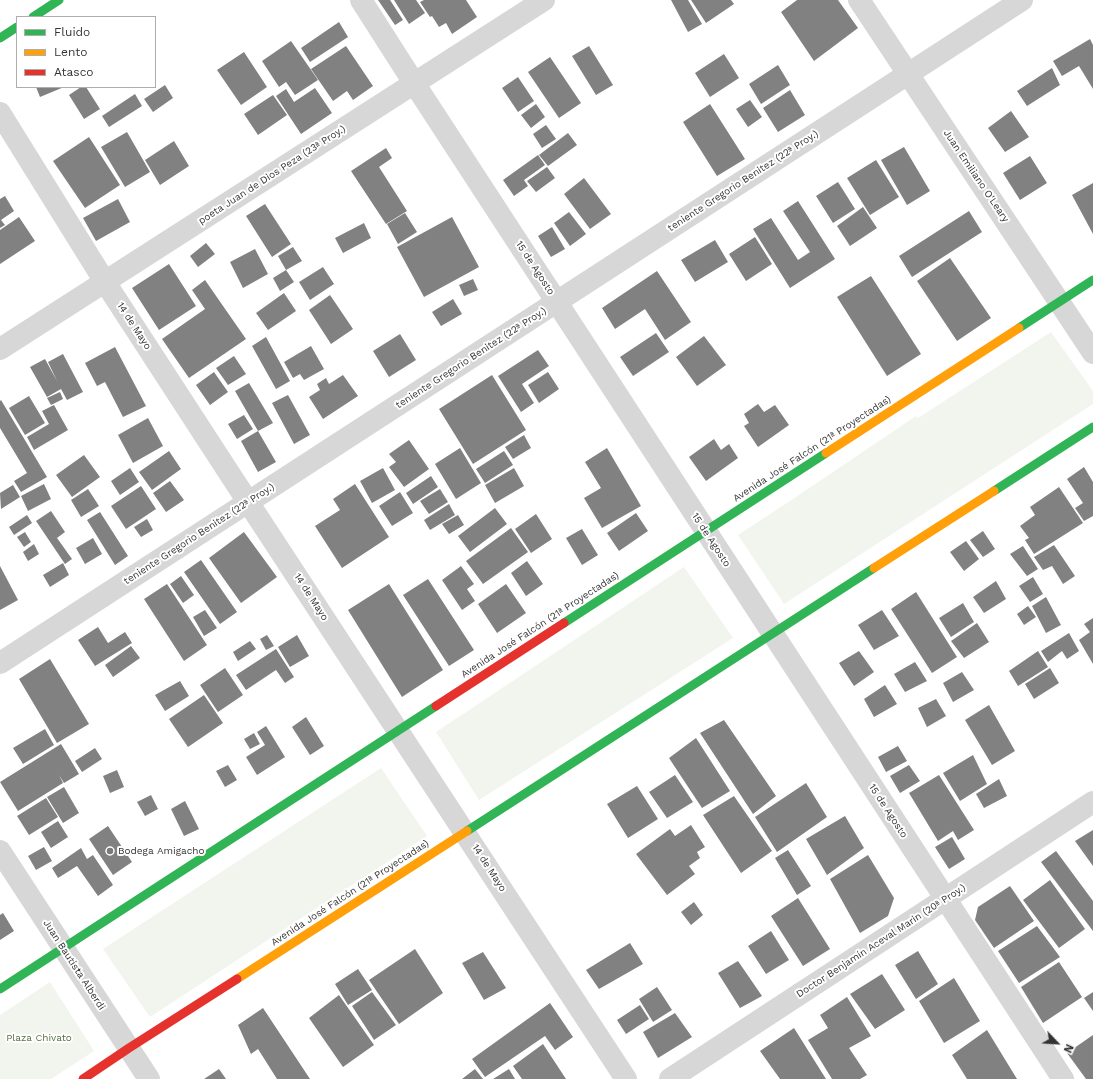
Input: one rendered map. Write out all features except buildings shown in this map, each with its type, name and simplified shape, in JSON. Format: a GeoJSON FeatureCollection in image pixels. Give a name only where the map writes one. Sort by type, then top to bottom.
{"type":"FeatureCollection","features":[{"type":"Feature","properties":{"kind":"main road"},"geometry":{"type":"LineString","coordinates":[[35,16],[59,0]]}},
{"type":"Feature","properties":{"kind":"main road"},"geometry":{"type":"LineString","coordinates":[[0,38],[16,28]]}},
{"type":"Feature","properties":{"kind":"main road","name":"Avenida José Falcón (21ª Proyectadas)"},"geometry":{"type":"LineString","coordinates":[[0,989],[1093,280]]}},
{"type":"Feature","properties":{"kind":"main road","name":"Avenida José Falcón (21ª Proyectadas)"},"geometry":{"type":"LineString","coordinates":[[83,1079],[1093,427]]}},
{"type":"Feature","properties":{"kind":"street","name":"15 de Agosto"},"geometry":{"type":"LineString","coordinates":[[361,0],[414,84],[1063,1079]]}},
{"type":"Feature","properties":{"kind":"street","name":"poeta Juan de Dios Peza (23ª Proy.)"},"geometry":{"type":"LineString","coordinates":[[0,349],[544,0]]}},
{"type":"Feature","properties":{"kind":"street","name":"Juan Emiliano O'Leary"},"geometry":{"type":"LineString","coordinates":[[859,0],[1093,353]]}},
{"type":"Feature","properties":{"kind":"street","name":"teniente Gregorio Benitez (22ª Proy.)"},"geometry":{"type":"LineString","coordinates":[[0,663],[1022,0]]}},
{"type":"Feature","properties":{"kind":"street","name":"14 de Mayo"},"geometry":{"type":"LineString","coordinates":[[0,113],[106,282],[248,502],[626,1079]]}},
{"type":"Feature","properties":{"kind":"street","name":"Doctor Benjamín Aceval Marin (20ª Proy.)"},"geometry":{"type":"LineString","coordinates":[[670,1079],[1093,802]]}},
{"type":"Feature","properties":{"kind":"street","name":"Juan Bautista Alberdi"},"geometry":{"type":"LineString","coordinates":[[0,851],[149,1079]]}},
{"type":"Feature","properties":{"kind":"green space"},"geometry":{"type":"Polygon","coordinates":[[[1051,332],[1093,391],[1093,404],[784,604],[738,535],[916,416],[918,418],[1051,332]]]}},
{"type":"Feature","properties":{"kind":"green space"},"geometry":{"type":"Polygon","coordinates":[[[684,567],[733,638],[479,800],[436,732],[684,567]]]}},
{"type":"Feature","properties":{"kind":"green space"},"geometry":{"type":"Polygon","coordinates":[[[381,768],[427,836],[150,1017],[103,949],[381,768]]]}},
{"type":"Feature","properties":{"kind":"green space","name":"Plaza Chivato"},"geometry":{"type":"Polygon","coordinates":[[[50,982],[94,1051],[51,1079],[0,1079],[0,1015],[50,982]]]}},
{"type":"Feature","properties":{"kind":"traffic: fast"},"geometry":{"type":"LineString","coordinates":[[35,16],[59,0]]}},
{"type":"Feature","properties":{"kind":"traffic: fast"},"geometry":{"type":"LineString","coordinates":[[0,38],[16,28]]}},
{"type":"Feature","properties":{"kind":"traffic: fast"},"geometry":{"type":"LineString","coordinates":[[1019,328],[1093,280]]}},
{"type":"Feature","properties":{"kind":"traffic: fast"},"geometry":{"type":"LineString","coordinates":[[994,491],[1093,427]]}},
{"type":"Feature","properties":{"kind":"traffic: fast"},"geometry":{"type":"LineString","coordinates":[[564,623],[826,453]]}},
{"type":"Feature","properties":{"kind":"traffic: fast"},"geometry":{"type":"LineString","coordinates":[[467,831],[874,568]]}},
{"type":"Feature","properties":{"kind":"traffic: fast"},"geometry":{"type":"LineString","coordinates":[[0,989],[436,706]]}},
{"type":"Feature","properties":{"kind":"traffic: slow"},"geometry":{"type":"LineString","coordinates":[[826,453],[1019,328]]}},
{"type":"Feature","properties":{"kind":"traffic: slow"},"geometry":{"type":"LineString","coordinates":[[874,568],[994,491]]}},
{"type":"Feature","properties":{"kind":"traffic: slow"},"geometry":{"type":"LineString","coordinates":[[237,979],[467,831]]}},
{"type":"Feature","properties":{"kind":"traffic: jam"},"geometry":{"type":"LineString","coordinates":[[436,706],[564,623]]}},
{"type":"Feature","properties":{"kind":"traffic: jam"},"geometry":{"type":"LineString","coordinates":[[83,1079],[237,979]]}},
{"type":"Feature","properties":{"kind":"place","name":"Bodega Amigacho"},"geometry":{"type":"Point","coordinates":[110,851]}}]}
